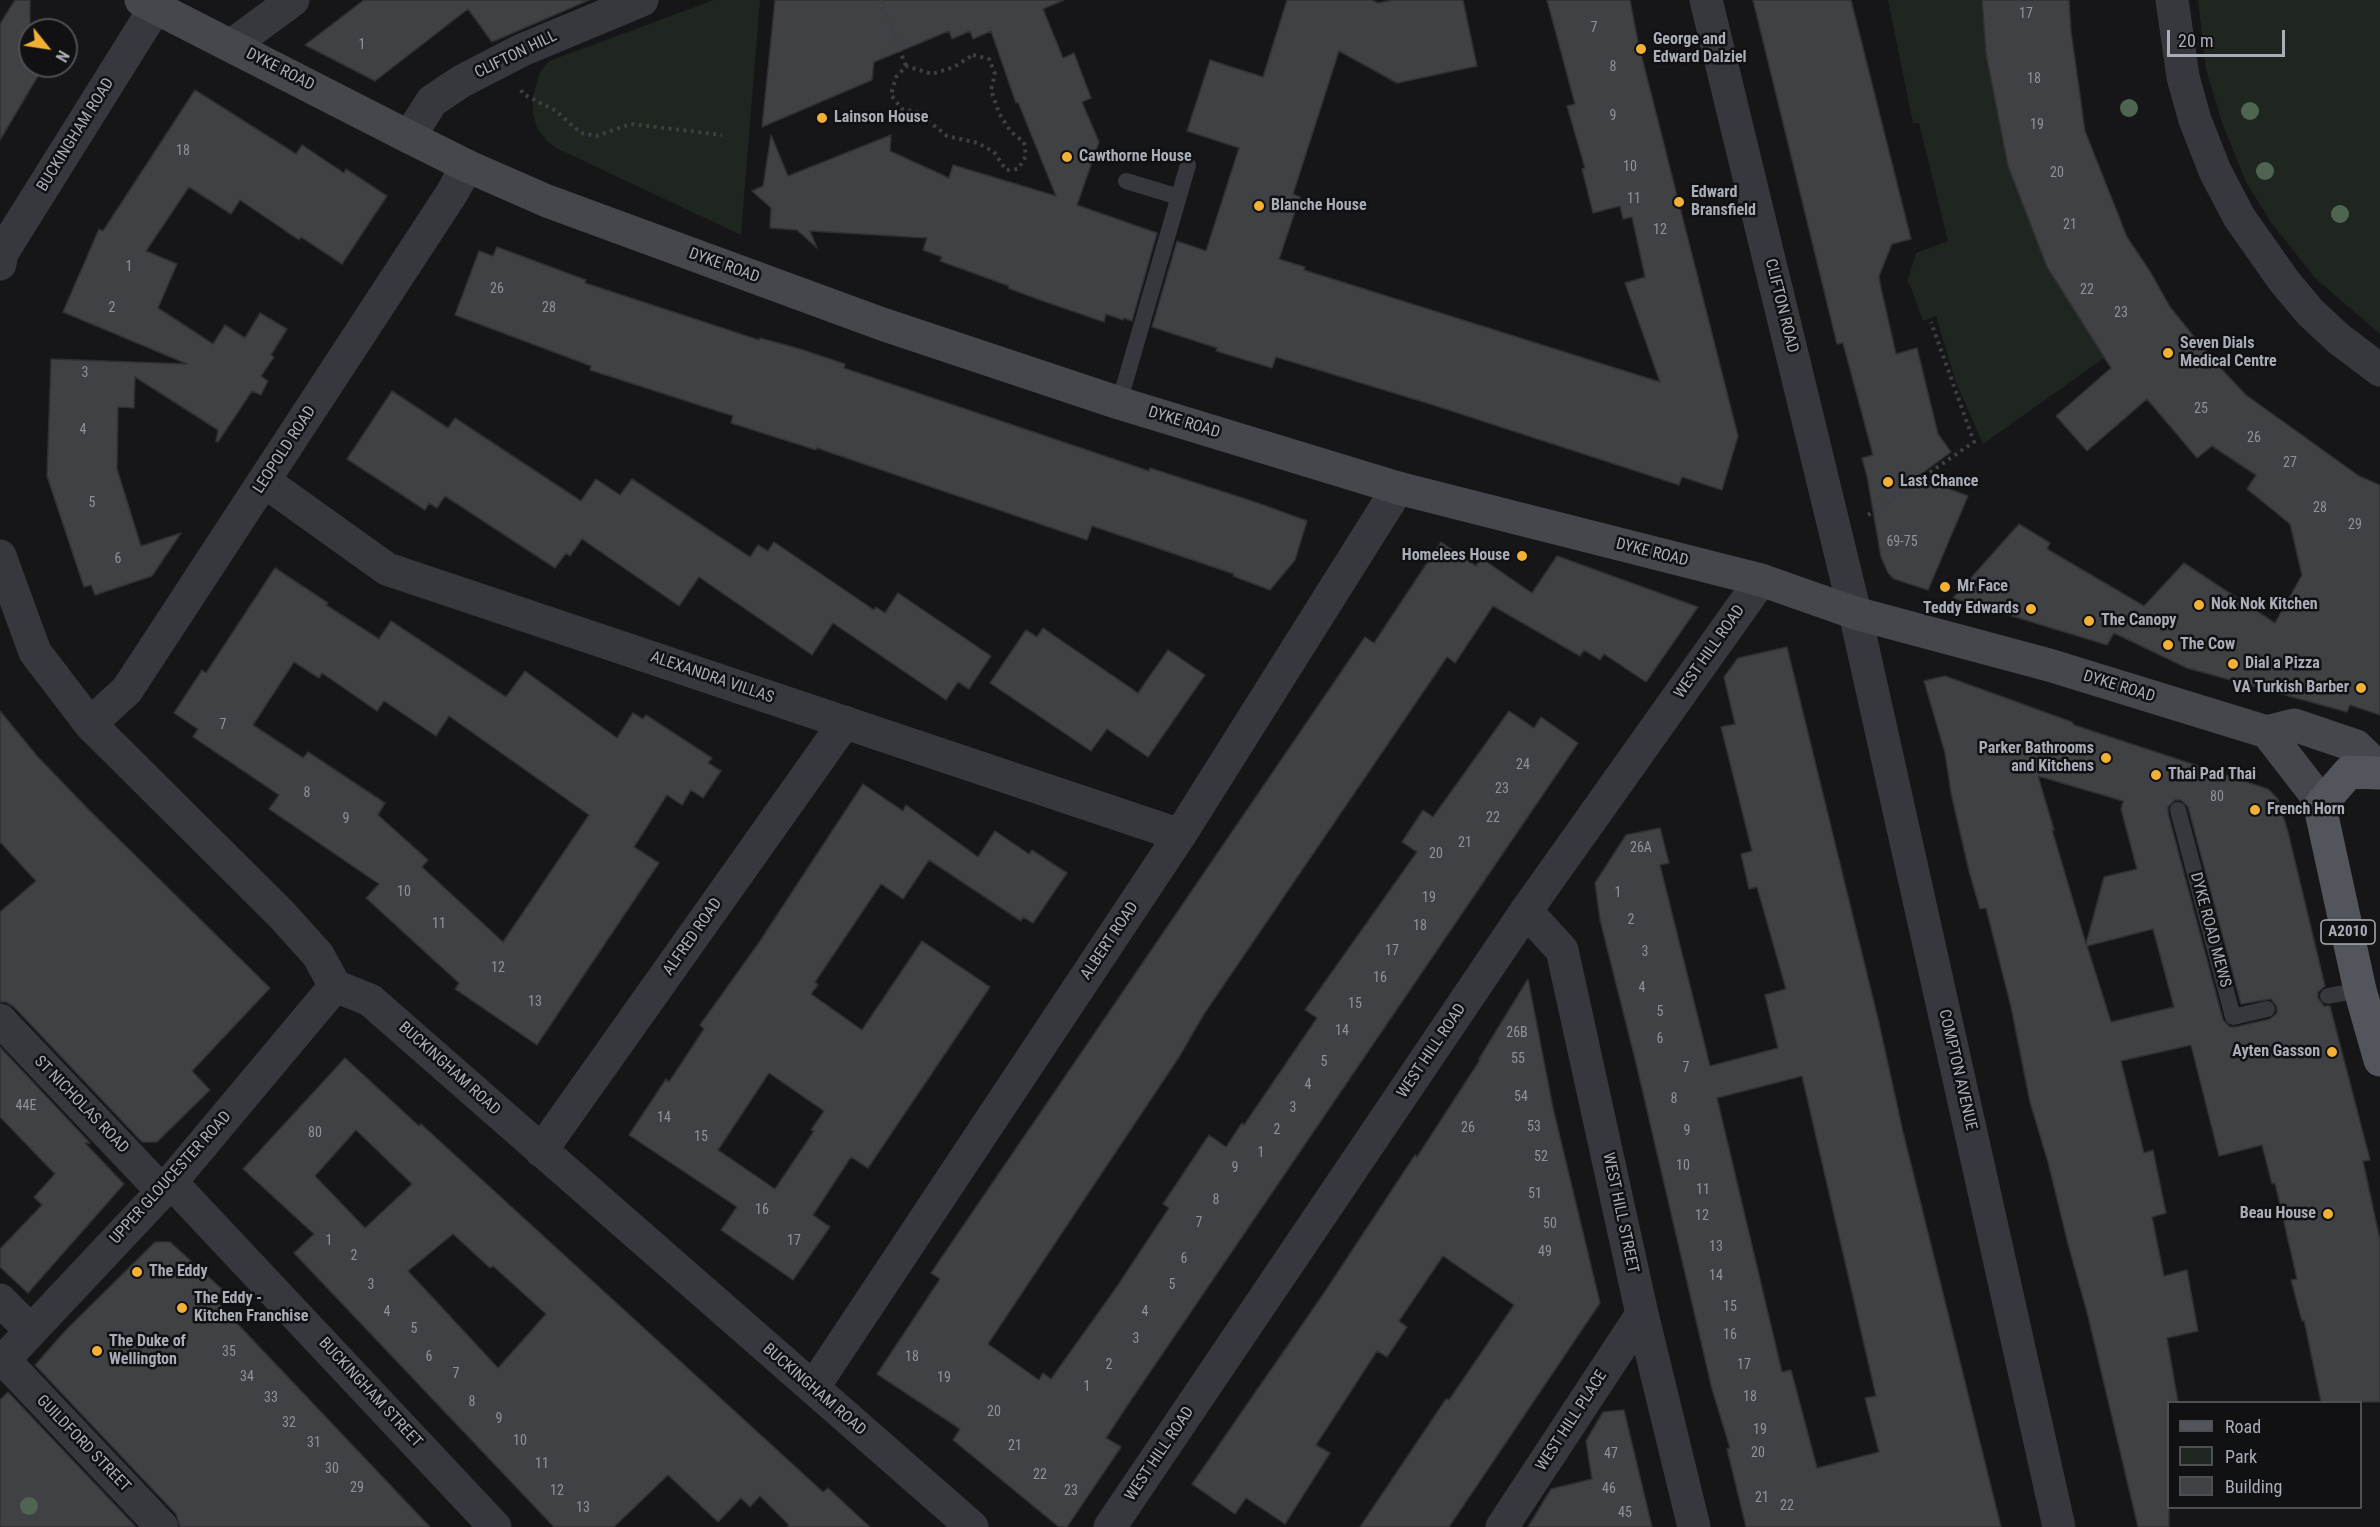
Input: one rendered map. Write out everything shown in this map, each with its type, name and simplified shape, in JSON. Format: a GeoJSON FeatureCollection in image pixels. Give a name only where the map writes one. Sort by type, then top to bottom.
{"type":"FeatureCollection","features":[{"type":"Feature","properties":{"kind":"main road","name":"DYKE ROAD"},"geometry":{"type":"LineString","coordinates":[[148,4],[467,166],[547,201],[860,315],[1119,403],[1398,489],[1761,580],[1855,613],[2049,665],[2267,732],[2294,725],[2356,746],[2380,771]]}},
{"type":"Feature","properties":{"kind":"main road"},"geometry":{"type":"LineString","coordinates":[[2267,732],[2322,803]]}},
{"type":"Feature","properties":{"kind":"main road","name":"DYKE ROAD"},"geometry":{"type":"LineString","coordinates":[[2322,803],[2349,772],[2380,771]]}},
{"type":"Feature","properties":{"kind":"main road","name":"A2010"},"geometry":{"type":"LineString","coordinates":[[2322,803],[2322,816],[2360,990],[2380,1060]]}},
{"type":"Feature","properties":{"kind":"street"},"geometry":{"type":"LineString","coordinates":[[232,45],[293,0]]}},
{"type":"Feature","properties":{"kind":"street","name":"CLIFTON HILL"},"geometry":{"type":"LineString","coordinates":[[409,137],[432,101],[462,81],[507,57],[642,0]]}},
{"type":"Feature","properties":{"kind":"street","name":"CLIFTON ROAD"},"geometry":{"type":"LineString","coordinates":[[1706,0],[1855,613]]}},
{"type":"Feature","properties":{"kind":"street"},"geometry":{"type":"LineString","coordinates":[[2172,0],[2183,77],[2195,120],[2215,171],[2239,217],[2284,281],[2310,312],[2339,339],[2380,370]]}},
{"type":"Feature","properties":{"kind":"street","name":"BUCKINGHAM ROAD"},"geometry":{"type":"LineString","coordinates":[[0,264],[2,253],[148,4]]}},
{"type":"Feature","properties":{"kind":"street","name":"LEOPOLD ROAD"},"geometry":{"type":"LineString","coordinates":[[90,724],[127,690],[452,193],[467,166]]}},
{"type":"Feature","properties":{"kind":"street","name":"ALEXANDRA VILLAS"},"geometry":{"type":"LineString","coordinates":[[264,481],[387,569],[1180,835]]}},
{"type":"Feature","properties":{"kind":"street","name":"ALBERT ROAD"},"geometry":{"type":"LineString","coordinates":[[813,1388],[1180,835],[1398,489]]}},
{"type":"Feature","properties":{"kind":"street"},"geometry":{"type":"LineString","coordinates":[[0,556],[35,652],[90,724],[282,915],[318,955],[335,986]]}},
{"type":"Feature","properties":{"kind":"street","name":"WEST HILL ROAD"},"geometry":{"type":"LineString","coordinates":[[1110,1527],[1526,911],[1761,580]]}},
{"type":"Feature","properties":{"kind":"street","name":"COMPTON AVENUE"},"geometry":{"type":"LineString","coordinates":[[1855,613],[2059,1527]]}},
{"type":"Feature","properties":{"kind":"street","name":"ALFRED ROAD"},"geometry":{"type":"LineString","coordinates":[[541,1151],[845,722]]}},
{"type":"Feature","properties":{"kind":"street","name":"WEST HILL STREET"},"geometry":{"type":"LineString","coordinates":[[1526,911],[1562,950],[1642,1314],[1694,1527]]}},
{"type":"Feature","properties":{"kind":"street","name":"BUCKINGHAM ROAD"},"geometry":{"type":"LineString","coordinates":[[335,986],[370,1000],[813,1388],[936,1515],[972,1527]]}},
{"type":"Feature","properties":{"kind":"street","name":"UPPER GLOUCESTER ROAD"},"geometry":{"type":"LineString","coordinates":[[2,1362],[166,1186],[335,986]]}},
{"type":"Feature","properties":{"kind":"street","name":"ST NICHOLAS ROAD"},"geometry":{"type":"LineString","coordinates":[[0,1020],[166,1186]]}},
{"type":"Feature","properties":{"kind":"street","name":"BUCKINGHAM STREET"},"geometry":{"type":"LineString","coordinates":[[166,1186],[495,1527]]}},
{"type":"Feature","properties":{"kind":"street"},"geometry":{"type":"LineString","coordinates":[[0,1300],[31,1331]]}},
{"type":"Feature","properties":{"kind":"street","name":"WEST HILL PLACE"},"geometry":{"type":"LineString","coordinates":[[1502,1527],[1642,1314]]}},
{"type":"Feature","properties":{"kind":"street","name":"GUILDFORD STREET"},"geometry":{"type":"LineString","coordinates":[[2,1362],[162,1527]]}},
{"type":"Feature","properties":{"kind":"lane"},"geometry":{"type":"LineString","coordinates":[[1119,403],[1188,165]]}},
{"type":"Feature","properties":{"kind":"lane"},"geometry":{"type":"LineString","coordinates":[[1126,182],[1179,197]]}},
{"type":"Feature","properties":{"kind":"lane","name":"DYKE ROAD MEWS"},"geometry":{"type":"LineString","coordinates":[[2178,810],[2233,1017],[2267,1009]]}},
{"type":"Feature","properties":{"kind":"lane"},"geometry":{"type":"LineString","coordinates":[[2328,996],[2360,990]]}},
{"type":"Feature","properties":{"kind":"path"},"geometry":{"type":"LineString","coordinates":[[880,0],[906,66]]}},
{"type":"Feature","properties":{"kind":"path"},"geometry":{"type":"LineString","coordinates":[[973,55],[989,59],[995,74],[991,90],[999,113],[1011,132],[1024,142],[1026,156],[1018,169],[1006,170],[994,152],[978,143],[947,136],[917,112],[902,109],[891,95],[896,78],[906,66],[932,74],[954,67],[973,55]]}},
{"type":"Feature","properties":{"kind":"path"},"geometry":{"type":"LineString","coordinates":[[507,57],[523,94],[556,111],[581,133],[596,136],[631,124],[722,135]]}},
{"type":"Feature","properties":{"kind":"path"},"geometry":{"type":"LineString","coordinates":[[1836,531],[1853,525],[1974,442],[1931,322]]}},
{"type":"Feature","properties":{"kind":"green space"},"geometry":{"type":"Polygon","coordinates":[[[714,0],[760,0],[741,235],[558,149],[547,141],[537,128],[533,113],[533,96],[540,72],[549,61],[714,0]]]}},
{"type":"Feature","properties":{"kind":"green space"},"geometry":{"type":"Polygon","coordinates":[[[1888,0],[1982,0],[1987,55],[2027,213],[2047,266],[2104,358],[1983,444],[1955,380],[1936,316],[1923,321],[1907,282],[1916,253],[1948,241],[1919,123],[1913,123],[1888,0]]]}},
{"type":"Feature","properties":{"kind":"green space"},"geometry":{"type":"Polygon","coordinates":[[[2198,0],[2380,0],[2380,334],[2315,278],[2272,224],[2246,182],[2222,123],[2206,69],[2198,0]]]}},
{"type":"Feature","properties":{"kind":"building"},"geometry":{"type":"Polygon","coordinates":[[[15,0],[30,0],[30,18],[18,18],[18,78],[37,78],[0,140],[0,24],[15,0]]]}},
{"type":"Feature","properties":{"kind":"building"},"geometry":{"type":"Polygon","coordinates":[[[364,0],[589,0],[492,42],[468,9],[375,81],[305,45],[364,0]]]}},
{"type":"Feature","properties":{"kind":"building"},"geometry":{"type":"Polygon","coordinates":[[[775,0],[1064,0],[1043,9],[1063,58],[1074,53],[1091,98],[1082,102],[1099,142],[1077,205],[1157,233],[1132,321],[1106,314],[1104,322],[940,261],[942,257],[923,250],[927,238],[810,231],[817,248],[797,230],[770,228],[771,208],[752,191],[763,186],[771,135],[788,176],[891,135],[890,151],[949,178],[953,165],[1056,196],[1018,102],[1016,103],[991,31],[973,39],[970,31],[952,39],[949,31],[874,62],[872,80],[762,127],[775,0]]]}},
{"type":"Feature","properties":{"kind":"building"},"geometry":{"type":"Polygon","coordinates":[[[1287,0],[1372,0],[1378,3],[1393,0],[1463,0],[1477,66],[1397,83],[1339,51],[1293,194],[1300,197],[1279,259],[1305,267],[1304,270],[1660,382],[1625,283],[1645,277],[1632,217],[1623,219],[1620,206],[1593,213],[1582,169],[1585,168],[1567,106],[1575,104],[1547,0],[1630,0],[1638,42],[1738,436],[1722,490],[1682,477],[1679,485],[1430,404],[1276,357],[1272,368],[1216,351],[1217,348],[1152,327],[1177,241],[1206,251],[1239,148],[1187,131],[1210,60],[1263,77],[1287,0]]]}},
{"type":"Feature","properties":{"kind":"building"},"geometry":{"type":"Polygon","coordinates":[[[1753,0],[1851,0],[1911,239],[1892,244],[1879,276],[1881,288],[1896,354],[1917,348],[1938,434],[1951,452],[1917,477],[1968,496],[1928,590],[1894,579],[1888,573],[1881,557],[1862,458],[1873,455],[1843,343],[1837,344],[1753,0]]]}},
{"type":"Feature","properties":{"kind":"building"},"geometry":{"type":"Polygon","coordinates":[[[1982,0],[2069,0],[2085,131],[2127,237],[2170,307],[2213,360],[2246,395],[2359,476],[2380,485],[2380,715],[2350,705],[2347,712],[2187,668],[2114,633],[2107,645],[1953,598],[2019,524],[2050,543],[2047,549],[2144,606],[2184,563],[2275,623],[2302,575],[2290,524],[2247,489],[2256,475],[2212,446],[2197,458],[2147,399],[2087,451],[2056,416],[2111,368],[2047,267],[2008,166],[1986,54],[1982,0]]]}},
{"type":"Feature","properties":{"kind":"building"},"geometry":{"type":"Polygon","coordinates":[[[195,90],[296,154],[302,145],[344,173],[346,169],[387,196],[342,264],[301,237],[299,240],[240,200],[231,214],[189,187],[146,251],[177,264],[158,308],[213,344],[225,325],[245,338],[260,313],[287,329],[271,355],[274,357],[261,376],[268,381],[261,395],[252,391],[218,442],[216,441],[218,430],[135,377],[134,408],[118,407],[117,469],[141,546],[181,533],[152,576],[95,595],[91,585],[84,587],[47,476],[51,359],[187,364],[63,312],[99,229],[103,231],[195,90]]]}},
{"type":"Feature","properties":{"kind":"building"},"geometry":{"type":"Polygon","coordinates":[[[497,247],[586,280],[585,283],[759,340],[760,338],[800,349],[845,364],[844,368],[1149,471],[1150,468],[1307,521],[1295,560],[1270,590],[1233,576],[1234,574],[1092,526],[1087,540],[817,448],[816,450],[731,423],[733,416],[590,370],[591,366],[455,315],[479,251],[493,256],[497,247]]]}},
{"type":"Feature","properties":{"kind":"building"},"geometry":{"type":"Polygon","coordinates":[[[392,391],[448,428],[455,418],[581,501],[596,479],[620,495],[632,479],[750,557],[758,545],[768,551],[774,542],[874,610],[876,607],[885,613],[898,593],[991,656],[969,689],[958,682],[946,700],[833,623],[812,655],[699,577],[679,606],[582,539],[570,556],[566,553],[555,568],[445,496],[437,508],[429,503],[425,510],[347,459],[392,391]]]}},
{"type":"Feature","properties":{"kind":"building"},"geometry":{"type":"Polygon","coordinates":[[[1441,542],[1476,566],[1481,558],[1532,593],[1557,556],[1698,607],[1646,682],[1604,654],[1600,660],[1584,650],[1580,656],[1493,606],[1455,663],[1447,657],[1204,1014],[1179,1057],[988,1344],[1039,1380],[1043,1373],[1051,1379],[1116,1288],[1169,1208],[1163,1204],[1209,1135],[1226,1147],[1242,1123],[1244,1125],[1317,1018],[1305,1010],[1417,852],[1402,842],[1423,810],[1433,817],[1509,711],[1534,728],[1541,717],[1578,743],[1131,1400],[1106,1438],[1121,1447],[1067,1527],[1059,1527],[953,1440],[960,1429],[877,1374],[940,1279],[931,1273],[1365,637],[1374,643],[1441,542]]]}},
{"type":"Feature","properties":{"kind":"building"},"geometry":{"type":"Polygon","coordinates":[[[275,568],[328,603],[326,605],[379,639],[391,621],[506,697],[525,671],[617,738],[633,713],[643,719],[646,715],[712,758],[708,763],[721,771],[703,798],[691,790],[682,805],[667,795],[634,847],[659,863],[537,1045],[455,989],[459,983],[366,898],[379,884],[269,809],[279,795],[193,737],[198,729],[174,713],[202,670],[206,673],[275,568]],[[294,662],[253,725],[303,758],[308,752],[385,803],[378,815],[428,860],[422,867],[503,942],[589,815],[449,716],[436,736],[384,701],[377,711],[322,673],[319,678],[294,662]]]}},
{"type":"Feature","properties":{"kind":"building"},"geometry":{"type":"Polygon","coordinates":[[[1043,628],[1138,693],[1168,650],[1205,675],[1148,757],[1107,729],[1091,751],[990,683],[1026,630],[1037,637],[1043,628]]]}},
{"type":"Feature","properties":{"kind":"building"},"geometry":{"type":"Polygon","coordinates":[[[1787,647],[1879,1023],[1903,1132],[2001,1527],[1746,1527],[1727,1449],[1730,1448],[1712,1389],[1636,1063],[1600,920],[1595,883],[1626,835],[1660,828],[1669,863],[1660,865],[1710,1066],[1778,1048],[1765,995],[1786,989],[1757,887],[1749,889],[1741,854],[1752,851],[1721,727],[1735,724],[1724,677],[1738,658],[1787,647]],[[1802,1076],[1717,1098],[1782,1372],[1791,1370],[1817,1468],[1879,1452],[1865,1398],[1876,1396],[1802,1076]]]}},
{"type":"Feature","properties":{"kind":"building"},"geometry":{"type":"Polygon","coordinates":[[[1945,676],[2072,722],[2074,725],[2268,789],[2278,799],[2288,832],[2325,986],[2318,992],[2318,998],[2324,1006],[2330,1006],[2370,1160],[2363,1161],[2380,1240],[2380,1402],[2321,1401],[2304,1320],[2302,1321],[2291,1280],[2297,1279],[2275,1183],[2272,1184],[2262,1145],[2219,1156],[2191,1045],[2121,1061],[2144,1153],[2153,1150],[2166,1213],[2152,1217],[2164,1276],[2187,1270],[2198,1331],[2167,1338],[2178,1401],[2167,1401],[2169,1527],[2138,1527],[2088,1316],[2030,1102],[2011,1007],[1986,908],[1980,909],[1969,871],[1951,793],[1945,753],[1924,681],[1945,676]],[[2038,776],[2086,944],[2104,877],[2137,869],[2121,809],[2123,801],[2038,776]],[[2175,800],[2168,807],[2168,813],[2223,1020],[2230,1027],[2235,1027],[2270,1019],[2277,1013],[2277,1007],[2271,999],[2241,1004],[2188,807],[2181,800],[2175,800]],[[2153,929],[2087,946],[2111,1022],[2174,1007],[2153,929]]]}},
{"type":"Feature","properties":{"kind":"building"},"geometry":{"type":"Polygon","coordinates":[[[0,711],[38,757],[90,811],[270,988],[192,1071],[210,1090],[157,1142],[142,1142],[14,1007],[6,1002],[0,1002],[0,912],[36,881],[0,842],[0,711]]]}},
{"type":"Feature","properties":{"kind":"building"},"geometry":{"type":"Polygon","coordinates":[[[863,784],[903,811],[906,805],[978,857],[995,831],[1029,854],[1032,850],[1067,873],[1033,923],[1023,917],[1021,921],[929,860],[903,899],[881,884],[815,982],[818,985],[811,994],[862,1030],[922,941],[990,987],[868,1168],[851,1157],[813,1215],[830,1227],[793,1280],[721,1230],[737,1207],[629,1135],[666,1079],[669,1082],[704,1029],[700,1025],[758,944],[863,784]],[[769,1073],[718,1150],[775,1189],[814,1131],[811,1130],[824,1111],[769,1073]]]}},
{"type":"Feature","properties":{"kind":"building"},"geometry":{"type":"Polygon","coordinates":[[[1528,979],[1553,1108],[1600,1303],[1449,1527],[1360,1527],[1446,1399],[1449,1400],[1514,1305],[1443,1256],[1399,1321],[1407,1327],[1387,1357],[1377,1351],[1316,1445],[1330,1453],[1285,1524],[1246,1498],[1235,1514],[1192,1484],[1324,1293],[1415,1155],[1417,1157],[1480,1060],[1528,979]]]}},
{"type":"Feature","properties":{"kind":"building"},"geometry":{"type":"Polygon","coordinates":[[[0,1047],[90,1143],[85,1143],[124,1184],[28,1293],[0,1267],[0,1249],[42,1205],[34,1197],[55,1174],[0,1117],[0,1047]]]}},
{"type":"Feature","properties":{"kind":"building"},"geometry":{"type":"Polygon","coordinates":[[[345,1058],[419,1126],[421,1124],[823,1492],[828,1488],[870,1527],[787,1527],[789,1525],[760,1496],[750,1507],[741,1498],[718,1522],[668,1475],[614,1527],[554,1527],[294,1253],[314,1234],[243,1169],[345,1058]],[[356,1130],[315,1176],[365,1228],[412,1184],[356,1130]],[[453,1234],[408,1271],[498,1368],[546,1314],[493,1266],[490,1268],[453,1234]]]}},
{"type":"Feature","properties":{"kind":"building"},"geometry":{"type":"Polygon","coordinates":[[[155,1242],[170,1242],[223,1290],[214,1299],[430,1527],[180,1527],[176,1514],[35,1365],[66,1330],[155,1242]]]}},
{"type":"Feature","properties":{"kind":"building"},"geometry":{"type":"Polygon","coordinates":[[[8,1392],[136,1527],[0,1527],[0,1400],[8,1392]]]}},
{"type":"Feature","properties":{"kind":"building"},"geometry":{"type":"Polygon","coordinates":[[[1624,1410],[1652,1527],[1528,1527],[1551,1489],[1592,1479],[1586,1441],[1603,1412],[1624,1410]]]}},
{"type":"Feature","properties":{"kind":"place","name":"George and Edward Dalziel"},"geometry":{"type":"Point","coordinates":[1641,49]}},
{"type":"Feature","properties":{"kind":"place","name":"Lainson House"},"geometry":{"type":"Point","coordinates":[822,118]}},
{"type":"Feature","properties":{"kind":"place","name":"Cawthorne House"},"geometry":{"type":"Point","coordinates":[1067,157]}},
{"type":"Feature","properties":{"kind":"place","name":"Edward Bransfield"},"geometry":{"type":"Point","coordinates":[1679,202]}},
{"type":"Feature","properties":{"kind":"place","name":"Blanche House"},"geometry":{"type":"Point","coordinates":[1259,206]}},
{"type":"Feature","properties":{"kind":"place","name":"Seven Dials Medical Centre"},"geometry":{"type":"Point","coordinates":[2168,353]}},
{"type":"Feature","properties":{"kind":"place","name":"Last Chance"},"geometry":{"type":"Point","coordinates":[1888,482]}},
{"type":"Feature","properties":{"kind":"place","name":"Homelees House"},"geometry":{"type":"Point","coordinates":[1522,556]}},
{"type":"Feature","properties":{"kind":"place","name":"Mr Face"},"geometry":{"type":"Point","coordinates":[1945,587]}},
{"type":"Feature","properties":{"kind":"place","name":"Nok Nok Kitchen"},"geometry":{"type":"Point","coordinates":[2199,605]}},
{"type":"Feature","properties":{"kind":"place","name":"Teddy Edwards"},"geometry":{"type":"Point","coordinates":[2031,609]}},
{"type":"Feature","properties":{"kind":"place","name":"The Canopy"},"geometry":{"type":"Point","coordinates":[2089,621]}},
{"type":"Feature","properties":{"kind":"place","name":"The Cow"},"geometry":{"type":"Point","coordinates":[2168,645]}},
{"type":"Feature","properties":{"kind":"place","name":"Dial a Pizza"},"geometry":{"type":"Point","coordinates":[2233,664]}},
{"type":"Feature","properties":{"kind":"place","name":"VA Turkish Barber"},"geometry":{"type":"Point","coordinates":[2361,688]}},
{"type":"Feature","properties":{"kind":"place","name":"Parker Bathrooms and Kitchens"},"geometry":{"type":"Point","coordinates":[2106,758]}},
{"type":"Feature","properties":{"kind":"place","name":"Thai Pad Thai"},"geometry":{"type":"Point","coordinates":[2156,775]}},
{"type":"Feature","properties":{"kind":"place","name":"French Horn"},"geometry":{"type":"Point","coordinates":[2255,810]}},
{"type":"Feature","properties":{"kind":"place","name":"Ayten Gasson"},"geometry":{"type":"Point","coordinates":[2332,1052]}},
{"type":"Feature","properties":{"kind":"place","name":"Beau House"},"geometry":{"type":"Point","coordinates":[2328,1214]}},
{"type":"Feature","properties":{"kind":"place","name":"The Eddy"},"geometry":{"type":"Point","coordinates":[137,1272]}},
{"type":"Feature","properties":{"kind":"place","name":"The Eddy - Kitchen Franchise"},"geometry":{"type":"Point","coordinates":[182,1308]}},
{"type":"Feature","properties":{"kind":"place","name":"The Duke of Wellington"},"geometry":{"type":"Point","coordinates":[97,1351]}}]}
